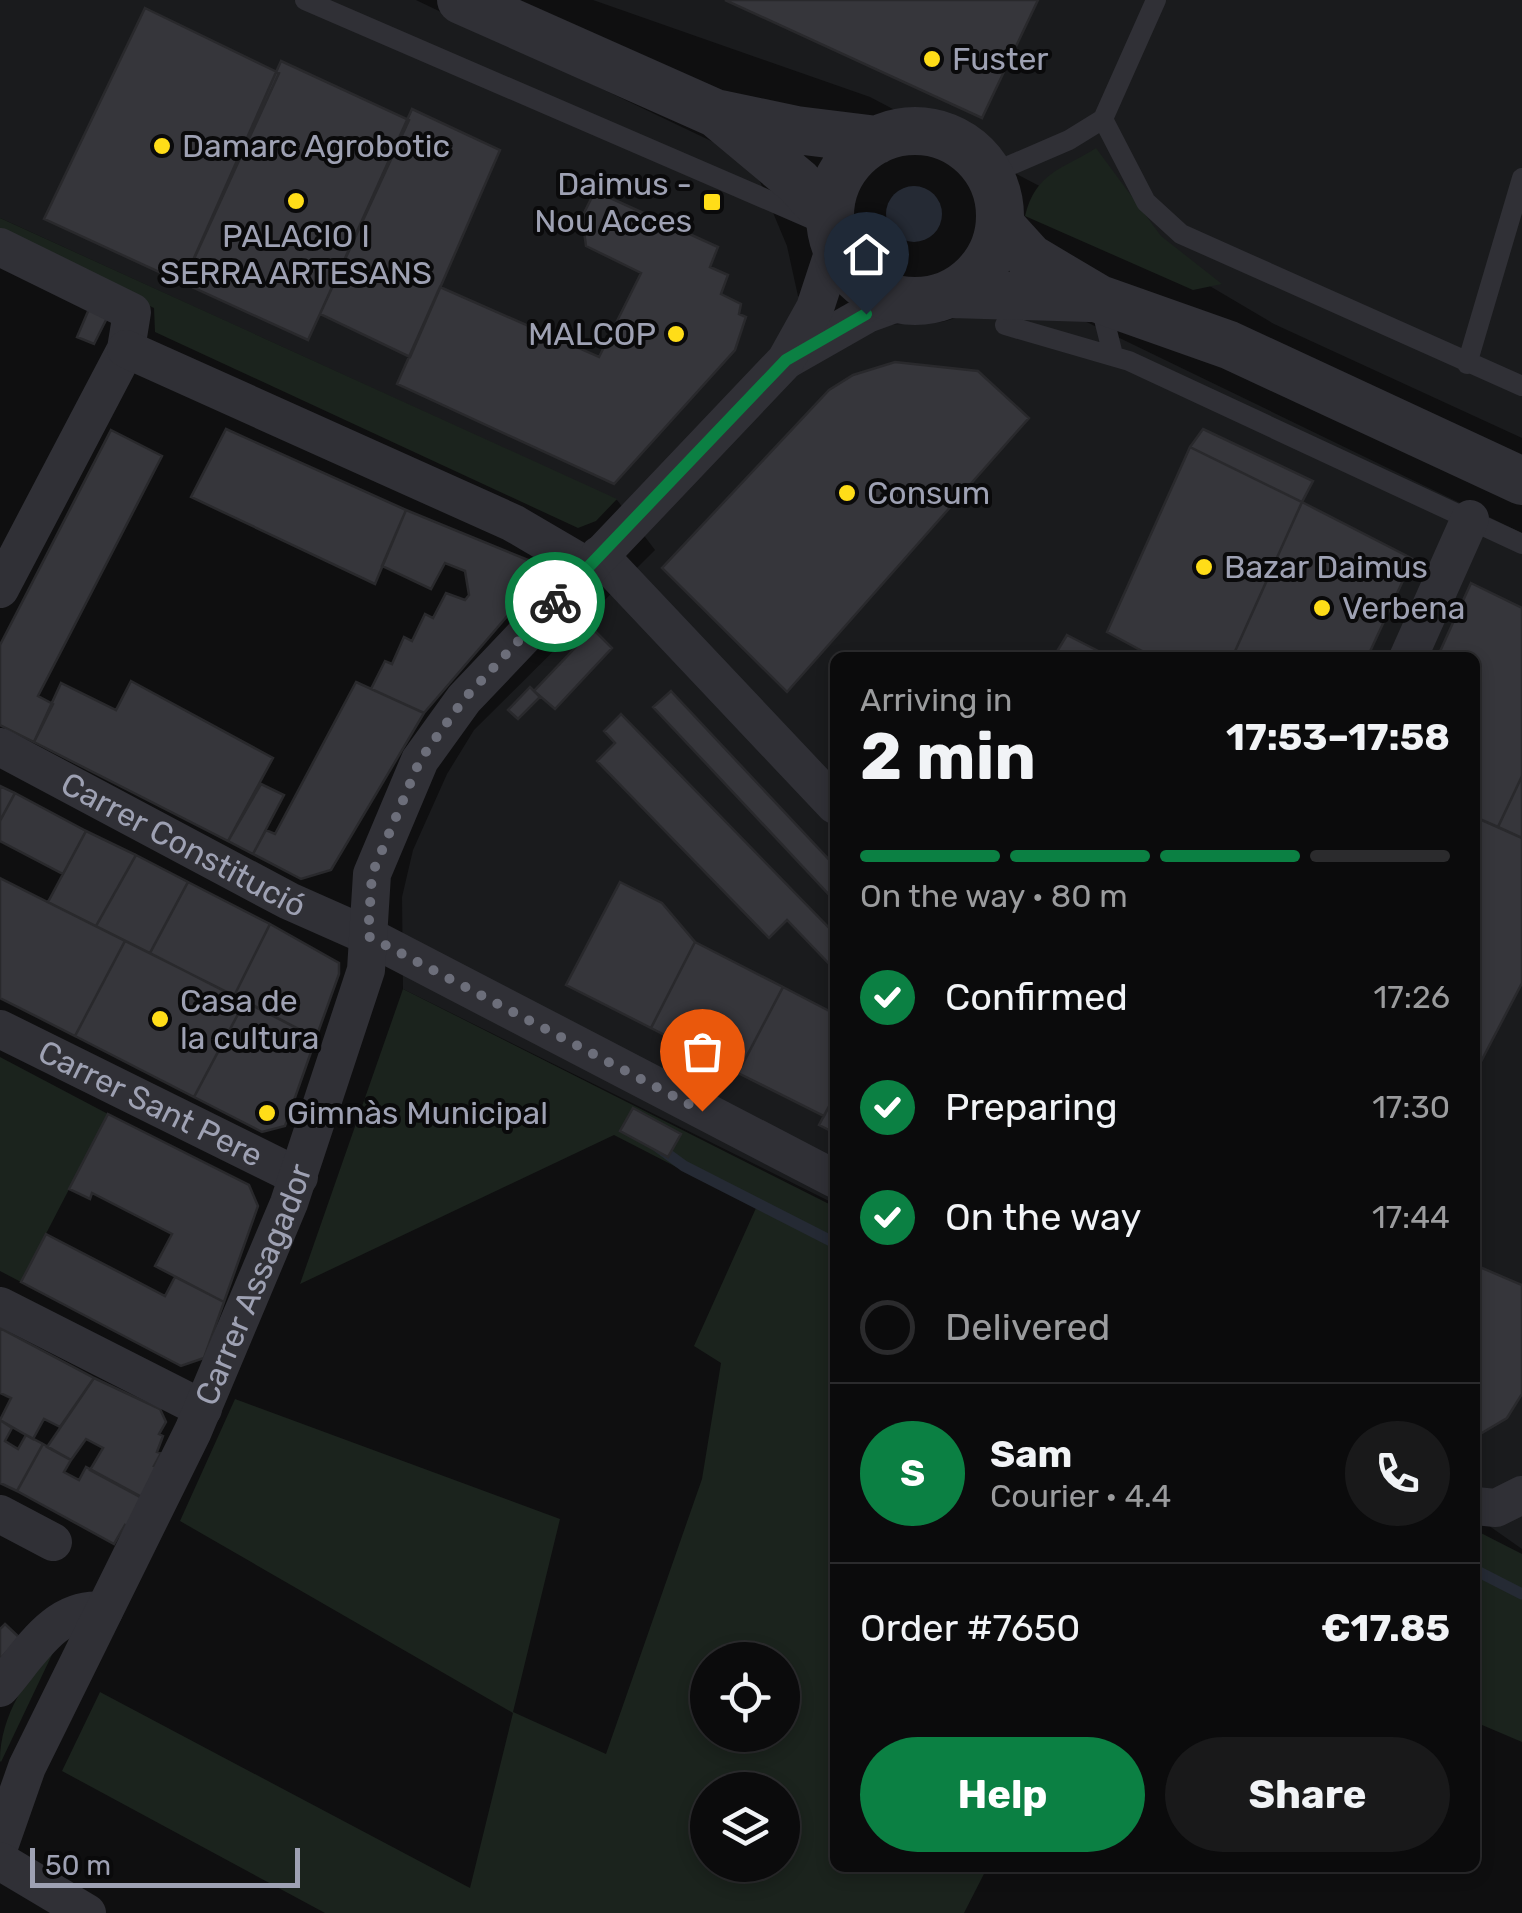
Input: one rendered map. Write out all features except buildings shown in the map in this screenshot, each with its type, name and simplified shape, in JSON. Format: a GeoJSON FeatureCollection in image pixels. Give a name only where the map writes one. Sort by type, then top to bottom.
{"type":"FeatureCollection","features":[{"type":"Feature","properties":{"kind":"street"},"geometry":{"type":"LineString","coordinates":[[461,0],[715,112],[796,130],[877,140],[908,132],[940,134],[968,150],[990,174],[998,192],[1000,225],[985,265],[952,294]]}},
{"type":"Feature","properties":{"kind":"street"},"geometry":{"type":"LineString","coordinates":[[715,112],[798,182],[832,231],[854,276],[876,292],[902,301],[952,294],[1099,299]]}},
{"type":"Feature","properties":{"kind":"street"},"geometry":{"type":"LineString","coordinates":[[832,231],[841,173],[877,140]]}},
{"type":"Feature","properties":{"kind":"street"},"geometry":{"type":"LineString","coordinates":[[1000,225],[1030,258],[1099,299],[1229,345],[1522,482]]}},
{"type":"Feature","properties":{"kind":"street","name":"Carrer Assagador"},"geometry":{"type":"LineString","coordinates":[[0,1844],[28,1767],[202,1409],[298,1177],[366,970],[372,874],[420,760],[464,699],[786,360],[814,308],[832,231]]}},
{"type":"Feature","properties":{"kind":"street"},"geometry":{"type":"LineString","coordinates":[[0,247],[132,312],[126,348],[0,590]]}},
{"type":"Feature","properties":{"kind":"street","name":"Carrer Assagador"},"geometry":{"type":"LineString","coordinates":[[786,360],[856,319],[902,301]]}},
{"type":"Feature","properties":{"kind":"street"},"geometry":{"type":"LineString","coordinates":[[126,348],[593,561],[830,799]]}},
{"type":"Feature","properties":{"kind":"street"},"geometry":{"type":"LineString","coordinates":[[1411,652],[1470,520]]}},
{"type":"Feature","properties":{"kind":"street","name":"Carrer Constitució"},"geometry":{"type":"LineString","coordinates":[[0,747],[289,901],[368,936],[830,1176]]}},
{"type":"Feature","properties":{"kind":"street","name":"Carrer Sant Pere"},"geometry":{"type":"LineString","coordinates":[[0,1030],[298,1177]]}},
{"type":"Feature","properties":{"kind":"street"},"geometry":{"type":"LineString","coordinates":[[0,1306],[202,1409]]}},
{"type":"Feature","properties":{"kind":"street"},"geometry":{"type":"LineString","coordinates":[[1480,1506],[1496,1508],[1522,1494]]}},
{"type":"Feature","properties":{"kind":"street"},"geometry":{"type":"LineString","coordinates":[[0,1514],[53,1542]]}},
{"type":"Feature","properties":{"kind":"street"},"geometry":{"type":"LineString","coordinates":[[0,1688],[62,1618],[83,1609],[104,1611]]}},
{"type":"Feature","properties":{"kind":"street"},"geometry":{"type":"LineString","coordinates":[[0,1861],[88,1913]]}},
{"type":"Feature","properties":{"kind":"lane"},"geometry":{"type":"LineString","coordinates":[[304,0],[739,191],[796,210],[832,231]]}},
{"type":"Feature","properties":{"kind":"lane"},"geometry":{"type":"LineString","coordinates":[[990,174],[1069,140],[1102,119],[1156,0]]}},
{"type":"Feature","properties":{"kind":"lane"},"geometry":{"type":"LineString","coordinates":[[1102,119],[1146,202],[1181,234],[1522,386]]}},
{"type":"Feature","properties":{"kind":"lane"},"geometry":{"type":"LineString","coordinates":[[1467,364],[1522,178]]}},
{"type":"Feature","properties":{"kind":"lane"},"geometry":{"type":"LineString","coordinates":[[1099,299],[1112,355]]}},
{"type":"Feature","properties":{"kind":"lane"},"geometry":{"type":"LineString","coordinates":[[1005,325],[1112,355],[1522,544]]}},
{"type":"Feature","properties":{"kind":"shaded area"},"geometry":{"type":"Polygon","coordinates":[[[0,0],[416,0],[751,160],[787,246],[798,296],[855,341],[882,325],[942,322],[1000,305],[1070,314],[1522,533],[1522,1549],[1480,1520],[1480,652],[830,652],[830,1202],[403,989],[402,897],[413,850],[447,774],[474,730],[655,550],[617,500],[0,218],[0,0]]]}},
{"type":"Feature","properties":{"kind":"shaded area"},"geometry":{"type":"Polygon","coordinates":[[[593,0],[1522,0],[1522,438],[1274,324],[1047,190],[870,97],[593,0]]]}},
{"type":"Feature","properties":{"kind":"shaded area"},"geometry":{"type":"Polygon","coordinates":[[[1096,148],[1161,236],[1222,284],[1193,290],[1025,216],[1043,181],[1096,148]]]}},
{"type":"Feature","properties":{"kind":"shaded area"},"geometry":{"type":"Polygon","coordinates":[[[914,186],[934,194],[942,214],[934,234],[914,242],[894,234],[886,214],[894,194],[914,186]]]}},
{"type":"Feature","properties":{"kind":"shaded area"},"geometry":{"type":"Polygon","coordinates":[[[0,218],[617,499],[596,521],[578,528],[155,332],[154,308],[0,236],[0,218]]]}},
{"type":"Feature","properties":{"kind":"shaded area"},"geometry":{"type":"Polygon","coordinates":[[[403,989],[830,1204],[830,1872],[985,1872],[964,1913],[325,1913],[62,1771],[100,1692],[470,1888],[513,1713],[180,1521],[235,1399],[560,1519],[513,1712],[606,1754],[702,1479],[721,1363],[694,1346],[756,1208],[614,1135],[300,1284],[403,989]]]}},
{"type":"Feature","properties":{"kind":"shaded area"},"geometry":{"type":"Polygon","coordinates":[[[0,1057],[108,1114],[21,1282],[0,1271],[0,1057]]]}},
{"type":"Feature","properties":{"kind":"shaded area"},"geometry":{"type":"Polygon","coordinates":[[[1480,1533],[1522,1554],[1522,1742],[1480,1724],[1480,1533]]]}},
{"type":"Feature","properties":{"kind":"shaded area"},"geometry":{"type":"Polygon","coordinates":[[[58,1642],[1,1762],[1,1744],[10,1712],[26,1682],[58,1642]]]}},
{"type":"Feature","properties":{"kind":"waterway"},"geometry":{"type":"LineString","coordinates":[[658,1147],[684,1166],[830,1240]]}},
{"type":"Feature","properties":{"kind":"waterway"},"geometry":{"type":"LineString","coordinates":[[1480,1573],[1522,1594]]}},
{"type":"Feature","properties":{"kind":"way so far"},"geometry":{"type":"LineString","coordinates":[[555,602],[464,699],[420,760],[372,874],[368,936],[702,1111]]}},
{"type":"Feature","properties":{"kind":"place","name":"Fuster"},"geometry":{"type":"Point","coordinates":[932,59]}},
{"type":"Feature","properties":{"kind":"place","name":"Damarc Agrobotic"},"geometry":{"type":"Point","coordinates":[162,146]}},
{"type":"Feature","properties":{"kind":"place","name":"PALACIO I SERRA ARTESANS"},"geometry":{"type":"Point","coordinates":[296,201]}},
{"type":"Feature","properties":{"kind":"place","name":"Daimus - Nou Acces"},"geometry":{"type":"Point","coordinates":[712,202]}},
{"type":"Feature","properties":{"kind":"place","name":"MALCOP"},"geometry":{"type":"Point","coordinates":[676,334]}},
{"type":"Feature","properties":{"kind":"place","name":"Consum"},"geometry":{"type":"Point","coordinates":[847,493]}},
{"type":"Feature","properties":{"kind":"place","name":"Bazar Daimus"},"geometry":{"type":"Point","coordinates":[1204,567]}},
{"type":"Feature","properties":{"kind":"place","name":"Verbena"},"geometry":{"type":"Point","coordinates":[1322,608]}},
{"type":"Feature","properties":{"kind":"place","name":"Casa de la cultura"},"geometry":{"type":"Point","coordinates":[160,1019]}},
{"type":"Feature","properties":{"kind":"place","name":"Gimnàs Municipal"},"geometry":{"type":"Point","coordinates":[267,1113]}},
{"type":"Feature","properties":{"kind":"route"},"geometry":{"type":"LineString","coordinates":[[555,602],[786,360],[866,314]]}}]}
